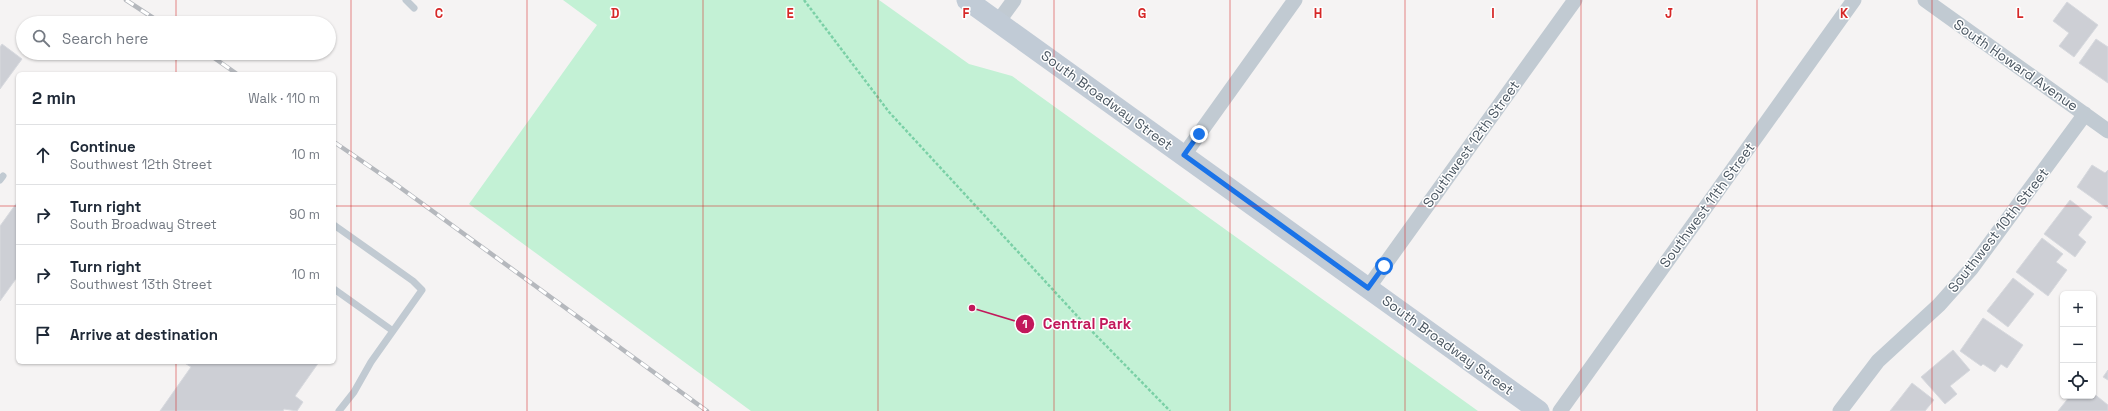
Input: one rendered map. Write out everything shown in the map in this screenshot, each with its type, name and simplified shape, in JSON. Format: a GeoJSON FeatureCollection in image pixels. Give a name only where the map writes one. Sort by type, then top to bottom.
{"type":"FeatureCollection","features":[{"type":"Feature","properties":{"kind":"main road","name":"South Broadway Street"},"geometry":{"type":"LineString","coordinates":[[967,0],[1539,411]]}},
{"type":"Feature","properties":{"kind":"street"},"geometry":{"type":"LineString","coordinates":[[998,22],[1014,0]]}},
{"type":"Feature","properties":{"kind":"street"},"geometry":{"type":"LineString","coordinates":[[1184,155],[1295,0]]}},
{"type":"Feature","properties":{"kind":"street","name":"Southwest 12th Street"},"geometry":{"type":"LineString","coordinates":[[1368,288],[1575,0]]}},
{"type":"Feature","properties":{"kind":"street","name":"Southwest 11th Street"},"geometry":{"type":"LineString","coordinates":[[1560,411],[1854,0]]}},
{"type":"Feature","properties":{"kind":"street","name":"South Howard Avenue"},"geometry":{"type":"LineString","coordinates":[[1925,0],[2108,131]]}},
{"type":"Feature","properties":{"kind":"street","name":"Southwest 10th Street"},"geometry":{"type":"LineString","coordinates":[[1840,411],[1878,362],[1938,305],[1971,269],[2085,114]]}},
{"type":"Feature","properties":{"kind":"lane"},"geometry":{"type":"LineString","coordinates":[[406,0],[414,8]]}},
{"type":"Feature","properties":{"kind":"lane"},"geometry":{"type":"LineString","coordinates":[[336,226],[413,281],[422,290],[371,362],[354,392],[339,411]]}},
{"type":"Feature","properties":{"kind":"lane"},"geometry":{"type":"LineString","coordinates":[[336,290],[393,331]]}},
{"type":"Feature","properties":{"kind":"path"},"geometry":{"type":"LineString","coordinates":[[804,0],[889,112],[1079,318],[1170,411]]}},
{"type":"Feature","properties":{"kind":"green space"},"geometry":{"type":"Polygon","coordinates":[[[563,0],[879,0],[969,64],[1012,76],[1478,411],[751,411],[469,204],[597,25],[563,0]]]}},
{"type":"Feature","properties":{"kind":"building"},"geometry":{"type":"Polygon","coordinates":[[[2067,2],[2098,25],[2074,57],[2059,46],[2069,33],[2053,21],[2067,2]]]}},
{"type":"Feature","properties":{"kind":"building"},"geometry":{"type":"Polygon","coordinates":[[[2096,39],[2108,47],[2108,83],[2079,63],[2096,39]]]}},
{"type":"Feature","properties":{"kind":"building"},"geometry":{"type":"Polygon","coordinates":[[[2,44],[16,54],[16,60],[21,60],[0,89],[0,47],[2,44]]]}},
{"type":"Feature","properties":{"kind":"building"},"geometry":{"type":"Polygon","coordinates":[[[2092,165],[2105,173],[2108,170],[2108,209],[2077,187],[2092,165]]]}},
{"type":"Feature","properties":{"kind":"building"},"geometry":{"type":"Polygon","coordinates":[[[2070,200],[2092,217],[2078,235],[2086,242],[2075,257],[2044,234],[2070,200]]]}},
{"type":"Feature","properties":{"kind":"building"},"geometry":{"type":"Polygon","coordinates":[[[16,204],[16,279],[0,301],[0,226],[16,204]]]}},
{"type":"Feature","properties":{"kind":"building"},"geometry":{"type":"Polygon","coordinates":[[[2042,238],[2063,254],[2056,262],[2067,270],[2048,296],[2016,272],[2042,238]]]}},
{"type":"Feature","properties":{"kind":"building"},"geometry":{"type":"Polygon","coordinates":[[[2013,278],[2034,294],[2008,327],[1987,311],[2013,278]]]}},
{"type":"Feature","properties":{"kind":"building"},"geometry":{"type":"Polygon","coordinates":[[[1983,318],[2023,345],[2007,368],[2001,364],[1995,372],[1983,364],[1981,366],[1960,351],[1983,318]]]}},
{"type":"Feature","properties":{"kind":"building"},"geometry":{"type":"Polygon","coordinates":[[[1953,350],[1970,370],[1950,386],[1957,394],[1945,404],[1921,377],[1953,350]]]}},
{"type":"Feature","properties":{"kind":"building"},"geometry":{"type":"Polygon","coordinates":[[[186,364],[318,364],[295,396],[303,402],[297,411],[284,409],[283,411],[160,411],[191,367],[186,364]]]}},
{"type":"Feature","properties":{"kind":"building"},"geometry":{"type":"Polygon","coordinates":[[[2108,370],[2108,380],[2103,377],[2108,370]]]}},
{"type":"Feature","properties":{"kind":"building"},"geometry":{"type":"Polygon","coordinates":[[[1912,383],[1934,400],[1925,411],[1890,411],[1912,383]]]}},
{"type":"Feature","properties":{"kind":"building"},"geometry":{"type":"Polygon","coordinates":[[[2096,395],[2108,405],[2108,411],[2058,411],[2068,399],[2096,399],[2096,395]]]}},
{"type":"Feature","properties":{"kind":"railway"},"geometry":{"type":"LineString","coordinates":[[126,0],[150,16]]}},
{"type":"Feature","properties":{"kind":"railway"},"geometry":{"type":"LineString","coordinates":[[217,60],[234,72]]}},
{"type":"Feature","properties":{"kind":"railway"},"geometry":{"type":"LineString","coordinates":[[336,143],[394,183],[707,411]]}},
{"type":"Feature","properties":{"kind":"place","name":"Central Park"},"geometry":{"type":"Point","coordinates":[972,308]}},
{"type":"Feature","properties":{"kind":"route"},"geometry":{"type":"LineString","coordinates":[[1199,134],[1184,155],[1368,288],[1384,266]]}}]}
